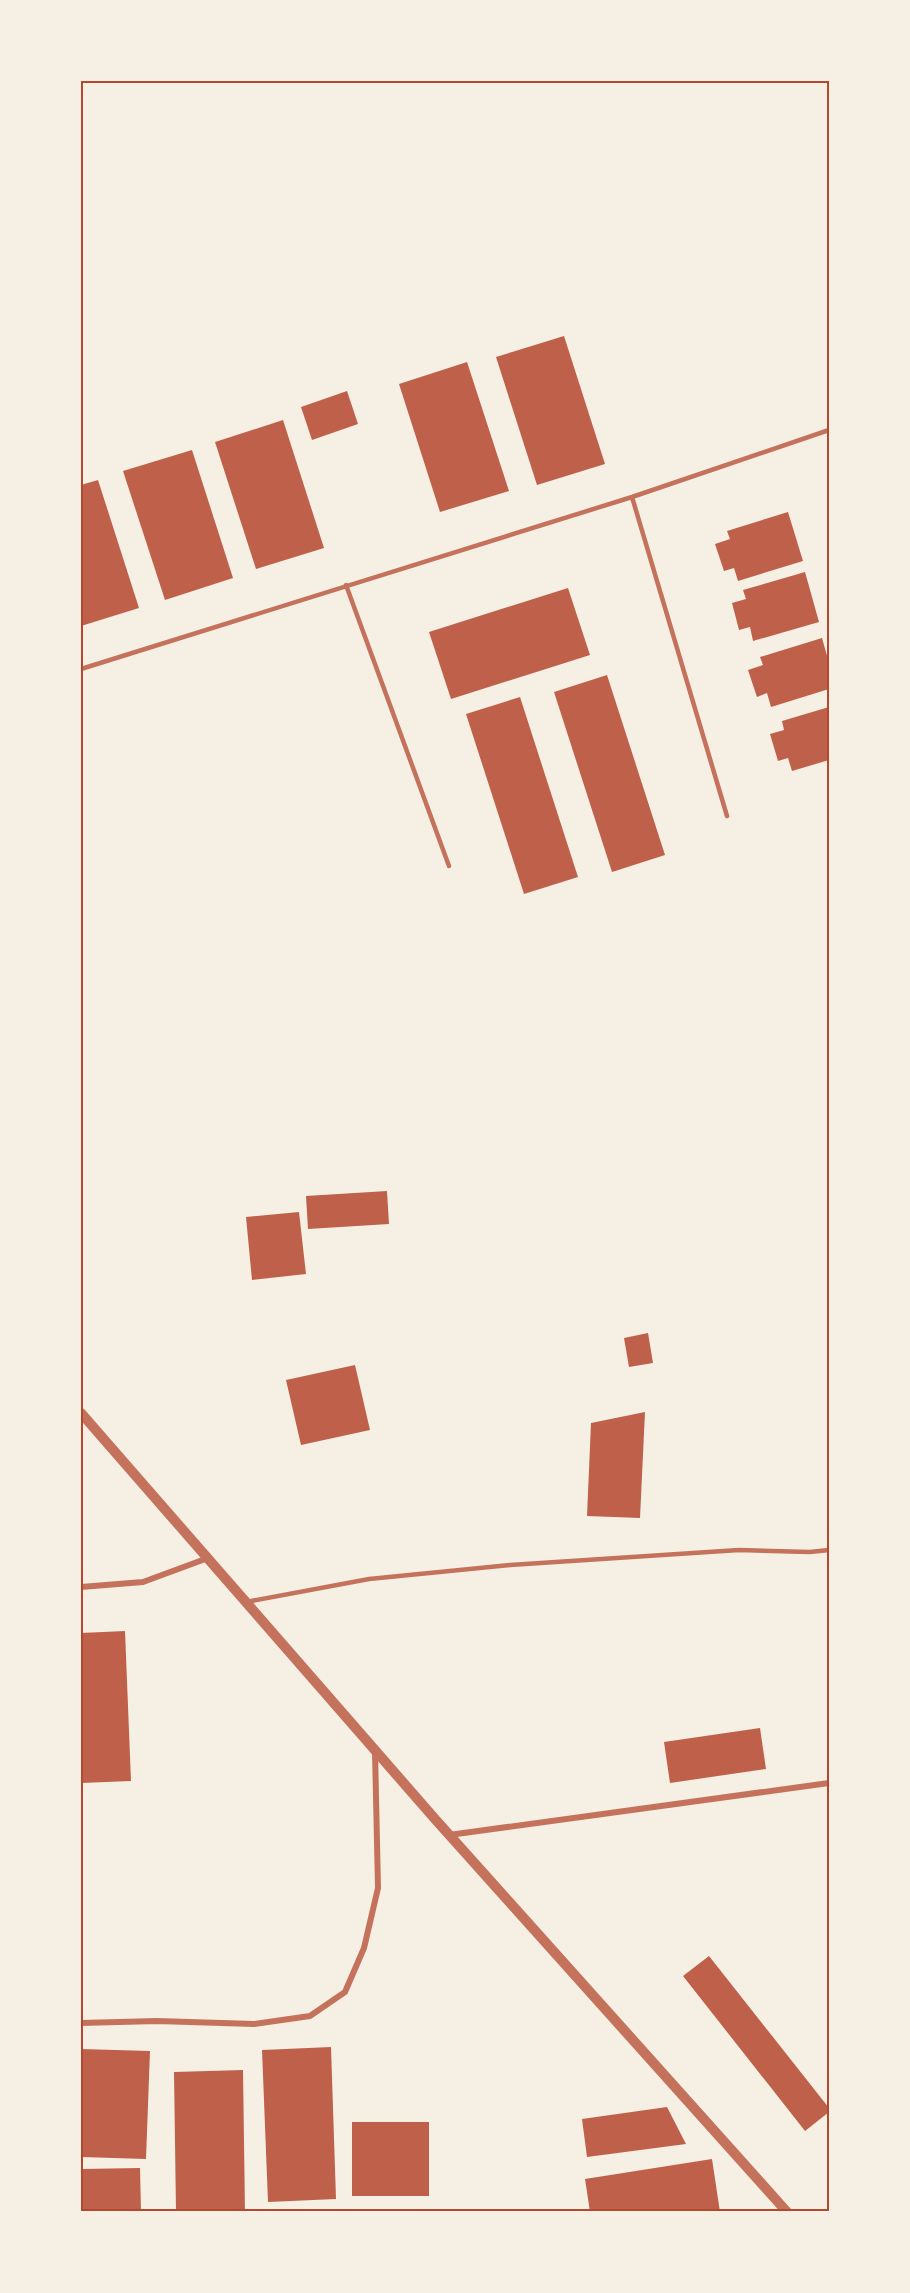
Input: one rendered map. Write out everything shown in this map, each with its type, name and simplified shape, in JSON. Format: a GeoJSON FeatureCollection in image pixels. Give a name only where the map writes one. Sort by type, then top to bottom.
{"type":"FeatureCollection","features":[{"type":"Feature","properties":{"kind":"street"},"geometry":{"type":"LineString","coordinates":[[81,1413],[449,1835],[787,2212]]}},
{"type":"Feature","properties":{"kind":"street"},"geometry":{"type":"LineString","coordinates":[[81,1587],[143,1582],[208,1558]]}},
{"type":"Feature","properties":{"kind":"street"},"geometry":{"type":"LineString","coordinates":[[81,2023],[157,2021],[254,2024],[310,2016],[345,1992],[364,1948],[378,1888],[375,1751]]}},
{"type":"Feature","properties":{"kind":"street"},"geometry":{"type":"LineString","coordinates":[[449,1835],[829,1783]]}},
{"type":"Feature","properties":{"kind":"lane"},"geometry":{"type":"LineString","coordinates":[[81,669],[632,497],[829,430]]}},
{"type":"Feature","properties":{"kind":"lane"},"geometry":{"type":"LineString","coordinates":[[632,497],[727,816]]}},
{"type":"Feature","properties":{"kind":"lane"},"geometry":{"type":"LineString","coordinates":[[346,585],[449,866]]}},
{"type":"Feature","properties":{"kind":"lane"},"geometry":{"type":"LineString","coordinates":[[246,1602],[369,1579],[498,1566],[739,1550],[829,1550]]}},
{"type":"Feature","properties":{"kind":"building"},"geometry":{"type":"Polygon","coordinates":[[[564,336],[605,464],[537,485],[496,357],[564,336]]]}},
{"type":"Feature","properties":{"kind":"building"},"geometry":{"type":"Polygon","coordinates":[[[467,362],[509,491],[440,512],[399,384],[467,362]]]}},
{"type":"Feature","properties":{"kind":"building"},"geometry":{"type":"Polygon","coordinates":[[[347,391],[358,424],[312,440],[301,407],[347,391]]]}},
{"type":"Feature","properties":{"kind":"building"},"geometry":{"type":"Polygon","coordinates":[[[283,420],[324,548],[256,569],[215,442],[283,420]]]}},
{"type":"Feature","properties":{"kind":"building"},"geometry":{"type":"Polygon","coordinates":[[[192,450],[233,578],[165,600],[123,471],[192,450]]]}},
{"type":"Feature","properties":{"kind":"building"},"geometry":{"type":"Polygon","coordinates":[[[98,480],[139,608],[81,626],[81,485],[98,480]]]}},
{"type":"Feature","properties":{"kind":"building"},"geometry":{"type":"Polygon","coordinates":[[[788,512],[803,561],[738,581],[734,568],[724,571],[715,544],[730,539],[727,531],[788,512]]]}},
{"type":"Feature","properties":{"kind":"building"},"geometry":{"type":"Polygon","coordinates":[[[805,572],[819,622],[753,641],[750,627],[739,630],[732,603],[746,599],[743,590],[805,572]]]}},
{"type":"Feature","properties":{"kind":"building"},"geometry":{"type":"Polygon","coordinates":[[[568,588],[590,655],[451,699],[429,632],[568,588]]]}},
{"type":"Feature","properties":{"kind":"building"},"geometry":{"type":"Polygon","coordinates":[[[822,638],[829,663],[829,689],[771,707],[767,693],[757,697],[748,670],[763,665],[760,657],[822,638]]]}},
{"type":"Feature","properties":{"kind":"building"},"geometry":{"type":"Polygon","coordinates":[[[607,675],[665,855],[612,872],[554,692],[607,675]]]}},
{"type":"Feature","properties":{"kind":"building"},"geometry":{"type":"Polygon","coordinates":[[[520,697],[578,877],[524,894],[466,714],[520,697]]]}},
{"type":"Feature","properties":{"kind":"building"},"geometry":{"type":"Polygon","coordinates":[[[829,707],[829,760],[792,771],[788,758],[778,761],[770,734],[784,730],[782,721],[829,707]]]}},
{"type":"Feature","properties":{"kind":"building"},"geometry":{"type":"Polygon","coordinates":[[[387,1191],[389,1224],[308,1229],[306,1196],[387,1191]]]}},
{"type":"Feature","properties":{"kind":"building"},"geometry":{"type":"Polygon","coordinates":[[[299,1212],[306,1274],[252,1280],[246,1217],[299,1212]]]}},
{"type":"Feature","properties":{"kind":"building"},"geometry":{"type":"Polygon","coordinates":[[[648,1333],[653,1363],[629,1367],[624,1338],[648,1333]]]}},
{"type":"Feature","properties":{"kind":"building"},"geometry":{"type":"Polygon","coordinates":[[[355,1365],[370,1430],[301,1445],[286,1380],[355,1365]]]}},
{"type":"Feature","properties":{"kind":"building"},"geometry":{"type":"Polygon","coordinates":[[[645,1412],[640,1518],[587,1516],[591,1423],[645,1412]]]}},
{"type":"Feature","properties":{"kind":"building"},"geometry":{"type":"Polygon","coordinates":[[[125,1631],[131,1781],[81,1783],[81,1633],[125,1631]]]}},
{"type":"Feature","properties":{"kind":"building"},"geometry":{"type":"Polygon","coordinates":[[[760,1728],[766,1769],[670,1783],[664,1742],[760,1728]]]}},
{"type":"Feature","properties":{"kind":"building"},"geometry":{"type":"Polygon","coordinates":[[[709,1956],[829,2108],[829,2112],[805,2131],[683,1976],[709,1956]]]}},
{"type":"Feature","properties":{"kind":"building"},"geometry":{"type":"Polygon","coordinates":[[[331,2047],[336,2199],[268,2202],[262,2050],[331,2047]]]}},
{"type":"Feature","properties":{"kind":"building"},"geometry":{"type":"Polygon","coordinates":[[[81,2049],[150,2051],[146,2159],[81,2157],[81,2049]]]}},
{"type":"Feature","properties":{"kind":"building"},"geometry":{"type":"Polygon","coordinates":[[[243,2070],[245,2212],[176,2212],[174,2072],[243,2070]]]}},
{"type":"Feature","properties":{"kind":"building"},"geometry":{"type":"Polygon","coordinates":[[[667,2107],[686,2144],[587,2157],[582,2119],[667,2107]]]}},
{"type":"Feature","properties":{"kind":"building"},"geometry":{"type":"Polygon","coordinates":[[[352,2122],[429,2122],[429,2196],[352,2196],[352,2122]]]}},
{"type":"Feature","properties":{"kind":"building"},"geometry":{"type":"Polygon","coordinates":[[[712,2159],[720,2212],[590,2212],[585,2179],[712,2159]]]}},
{"type":"Feature","properties":{"kind":"building"},"geometry":{"type":"Polygon","coordinates":[[[140,2168],[141,2212],[81,2212],[81,2169],[140,2168]]]}}]}
